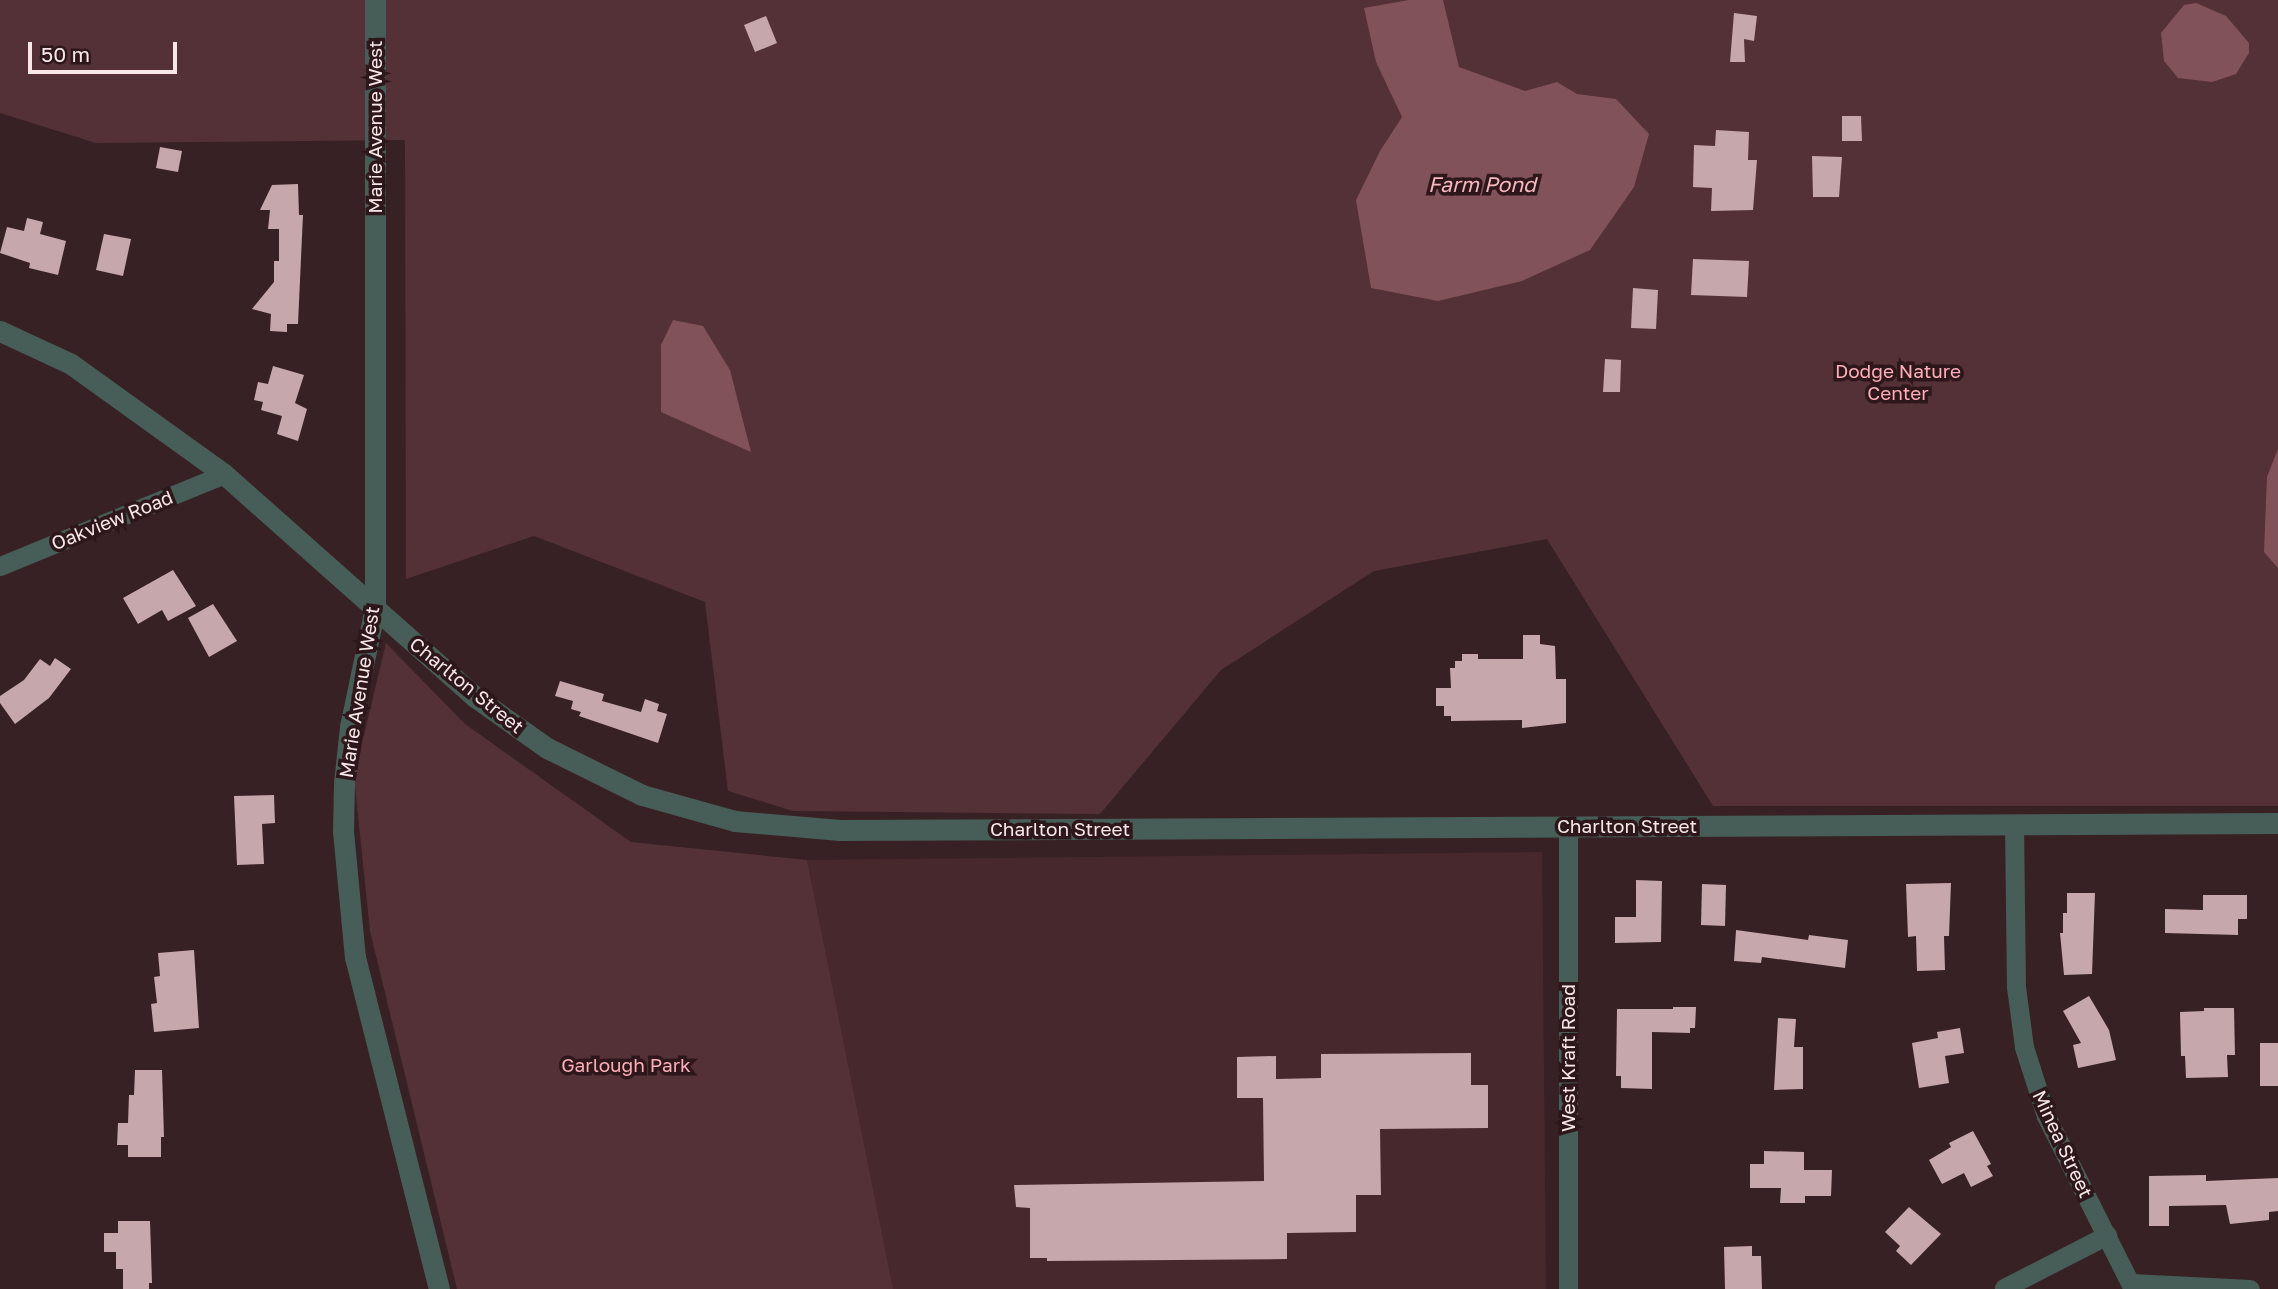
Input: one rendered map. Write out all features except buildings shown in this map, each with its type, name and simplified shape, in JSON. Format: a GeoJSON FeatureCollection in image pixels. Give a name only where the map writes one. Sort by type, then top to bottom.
{"type":"FeatureCollection","features":[{"type":"Feature","properties":{"kind":"street","name":"Marie Avenue West"},"geometry":{"type":"LineString","coordinates":[[375,0],[375,608],[351,727],[344,783],[345,876],[355,957],[439,1289]]}},
{"type":"Feature","properties":{"kind":"street","name":"Charlton Street"},"geometry":{"type":"LineString","coordinates":[[0,331],[71,364],[225,474],[475,697],[547,748],[642,795],[736,821],[840,830],[2278,822]]}},
{"type":"Feature","properties":{"kind":"street","name":"Oakview Road"},"geometry":{"type":"LineString","coordinates":[[0,566],[225,474]]}},
{"type":"Feature","properties":{"kind":"street","name":"Minea Street"},"geometry":{"type":"LineString","coordinates":[[2014,824],[2016,987],[2024,1047],[2046,1116],[2132,1286]]}},
{"type":"Feature","properties":{"kind":"street","name":"West Kraft Road"},"geometry":{"type":"LineString","coordinates":[[1568,826],[1568,1289]]}},
{"type":"Feature","properties":{"kind":"street"},"geometry":{"type":"LineString","coordinates":[[2004,1288],[2107,1235]]}},
{"type":"Feature","properties":{"kind":"street"},"geometry":{"type":"LineString","coordinates":[[2132,1286],[2250,1289]]}},
{"type":"Feature","properties":{"kind":"shaded area"},"geometry":{"type":"Polygon","coordinates":[[[1542,852],[1546,1289],[892,1289],[807,860],[1542,852]]]}},
{"type":"Feature","properties":{"kind":"green space","name":"Dodge Nature Center"},"geometry":{"type":"Polygon","coordinates":[[[0,0],[2278,0],[2278,806],[1713,806],[1547,539],[1374,571],[1221,670],[1100,814],[793,811],[728,791],[705,602],[534,536],[406,579],[405,140],[96,143],[0,113],[0,0]]]}},
{"type":"Feature","properties":{"kind":"green space","name":"Garlough Park"},"geometry":{"type":"Polygon","coordinates":[[[386,643],[465,724],[631,842],[807,860],[893,1289],[457,1289],[370,931],[354,777],[386,643]]]}},
{"type":"Feature","properties":{"kind":"water","name":"Farm Pond"},"geometry":{"type":"Polygon","coordinates":[[[1409,0],[1443,0],[1459,67],[1525,91],[1557,82],[1577,94],[1616,99],[1649,134],[1634,187],[1590,250],[1522,281],[1438,301],[1371,288],[1356,200],[1380,151],[1402,117],[1376,62],[1364,8],[1409,0]]]}},
{"type":"Feature","properties":{"kind":"water"},"geometry":{"type":"Polygon","coordinates":[[[2196,3],[2226,16],[2249,43],[2249,53],[2236,74],[2212,82],[2178,78],[2164,61],[2161,33],[2184,5],[2196,3]]]}},
{"type":"Feature","properties":{"kind":"water"},"geometry":{"type":"Polygon","coordinates":[[[673,320],[703,326],[730,370],[751,452],[661,412],[661,345],[673,320]]]}},
{"type":"Feature","properties":{"kind":"water"},"geometry":{"type":"Polygon","coordinates":[[[2278,449],[2278,568],[2264,552],[2267,477],[2278,449]]]}}]}
